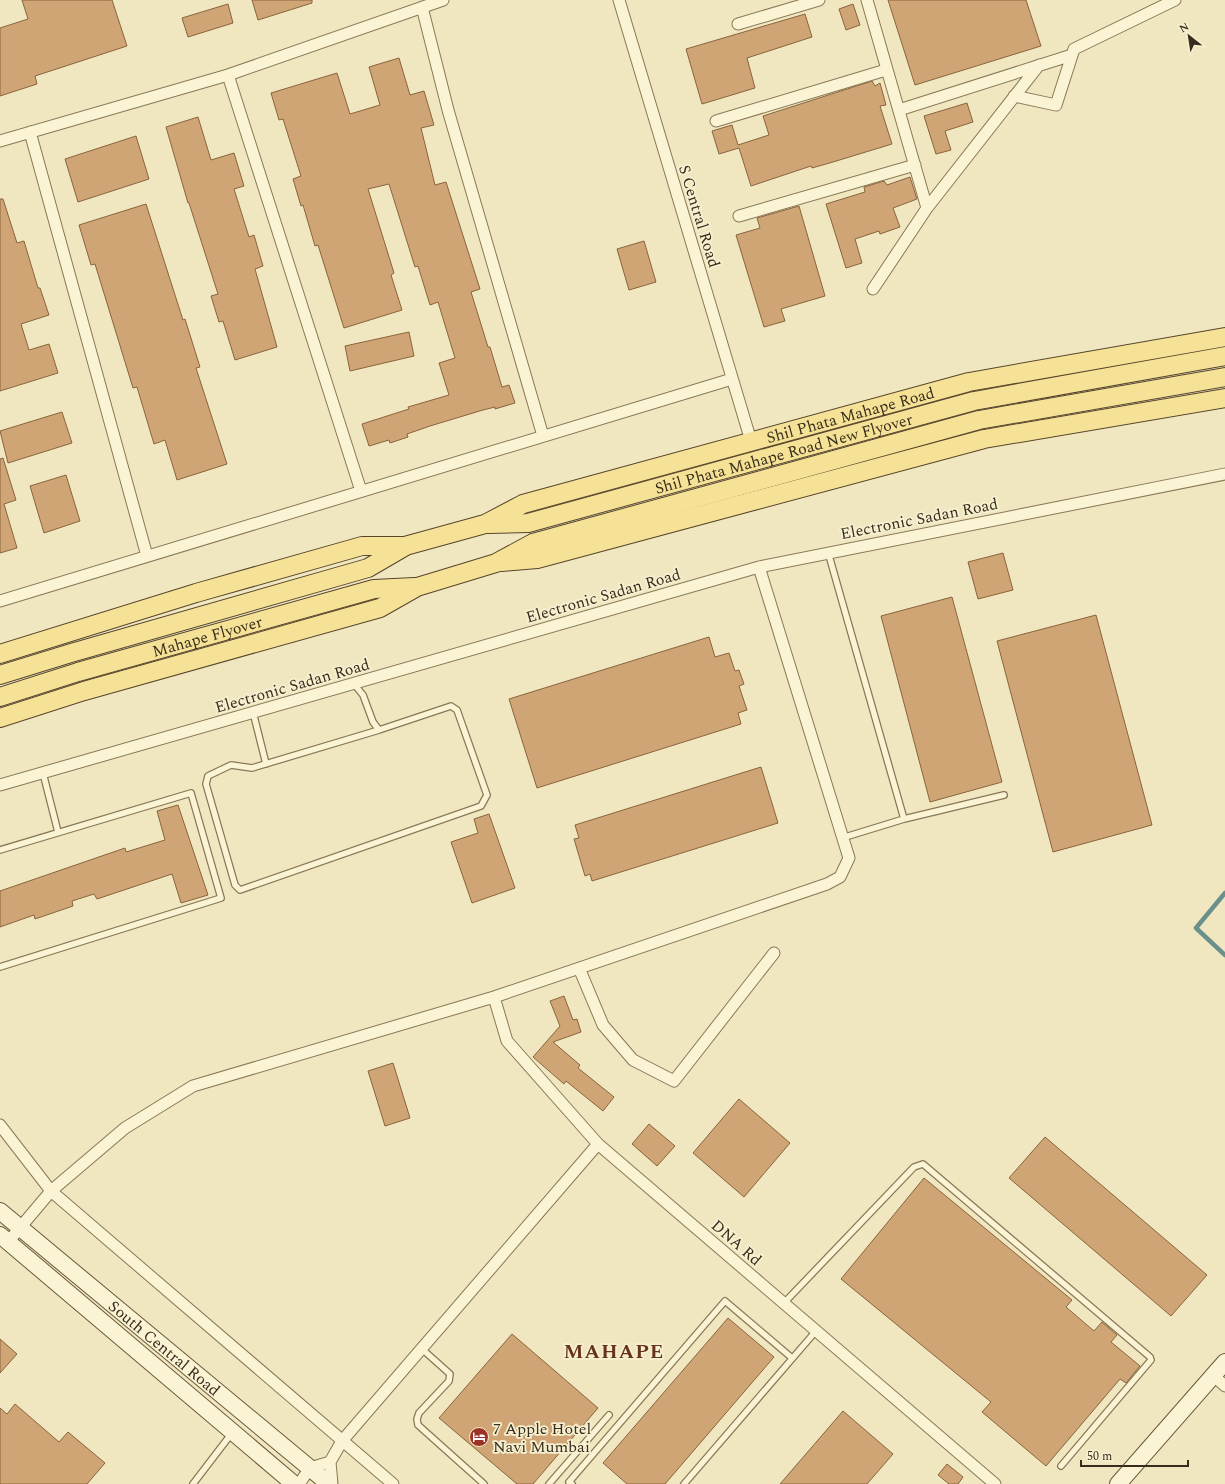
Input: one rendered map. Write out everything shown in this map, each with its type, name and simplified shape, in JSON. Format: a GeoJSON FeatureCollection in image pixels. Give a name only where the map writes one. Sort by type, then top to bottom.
{"type":"FeatureCollection","features":[{"type":"Feature","properties":{"kind":"main road","name":"Shil Phata Mahape Road"},"geometry":{"type":"LineString","coordinates":[[485,524],[523,504],[969,382],[1225,337]]}},
{"type":"Feature","properties":{"kind":"main road","name":"Shil Phata Mahape Road New Flyover"},"geometry":{"type":"LineString","coordinates":[[485,524],[528,524],[974,401],[1225,356]]}},
{"type":"Feature","properties":{"kind":"main road","name":"Shil Phata Mahape Road New Flyover"},"geometry":{"type":"LineString","coordinates":[[496,563],[533,543],[979,420],[1225,377]]}},
{"type":"Feature","properties":{"kind":"main road"},"geometry":{"type":"LineString","coordinates":[[0,718],[84,691],[380,608],[417,587],[496,563],[537,559],[984,439],[1225,398]]}},
{"type":"Feature","properties":{"kind":"main road"},"geometry":{"type":"LineString","coordinates":[[0,654],[196,593],[362,546],[405,546],[485,524]]}},
{"type":"Feature","properties":{"kind":"main road","name":"Mahape Flyover"},"geometry":{"type":"LineString","coordinates":[[0,676],[71,653],[368,568],[405,546]]}},
{"type":"Feature","properties":{"kind":"main road","name":"Mahape Flyover"},"geometry":{"type":"LineString","coordinates":[[0,697],[78,672],[374,589],[417,587]]}},
{"type":"Feature","properties":{"kind":"main road","name":"South Central Road"},"geometry":{"type":"LineString","coordinates":[[0,1211],[329,1484]]}},
{"type":"Feature","properties":{"kind":"main road","name":"South Central Road"},"geometry":{"type":"LineString","coordinates":[[4,1238],[294,1484]]}},
{"type":"Feature","properties":{"kind":"main road"},"geometry":{"type":"LineString","coordinates":[[1118,1484],[1219,1380],[1225,1362]]}},
{"type":"Feature","properties":{"kind":"street"},"geometry":{"type":"LineString","coordinates":[[0,141],[228,75],[443,0]]}},
{"type":"Feature","properties":{"kind":"street","name":"S Central Road"},"geometry":{"type":"LineString","coordinates":[[619,0],[750,441]]}},
{"type":"Feature","properties":{"kind":"street"},"geometry":{"type":"LineString","coordinates":[[738,24],[819,0]]}},
{"type":"Feature","properties":{"kind":"street"},"geometry":{"type":"LineString","coordinates":[[867,0],[927,208]]}},
{"type":"Feature","properties":{"kind":"street"},"geometry":{"type":"LineString","coordinates":[[1014,96],[1056,105],[1074,49],[1175,0]]}},
{"type":"Feature","properties":{"kind":"street"},"geometry":{"type":"LineString","coordinates":[[422,7],[448,110],[543,436]]}},
{"type":"Feature","properties":{"kind":"street"},"geometry":{"type":"LineString","coordinates":[[899,110],[1072,55]]}},
{"type":"Feature","properties":{"kind":"street"},"geometry":{"type":"LineString","coordinates":[[873,289],[927,208],[1039,65]]}},
{"type":"Feature","properties":{"kind":"street"},"geometry":{"type":"LineString","coordinates":[[716,121],[886,70]]}},
{"type":"Feature","properties":{"kind":"street"},"geometry":{"type":"LineString","coordinates":[[228,75],[361,491]]}},
{"type":"Feature","properties":{"kind":"street"},"geometry":{"type":"LineString","coordinates":[[30,132],[147,556]]}},
{"type":"Feature","properties":{"kind":"street"},"geometry":{"type":"LineString","coordinates":[[739,216],[915,165]]}},
{"type":"Feature","properties":{"kind":"street"},"geometry":{"type":"LineString","coordinates":[[0,601],[732,379]]}},
{"type":"Feature","properties":{"kind":"street","name":"Electronic Sadan Road"},"geometry":{"type":"LineString","coordinates":[[0,785],[759,566],[1225,474]]}},
{"type":"Feature","properties":{"kind":"street"},"geometry":{"type":"LineString","coordinates":[[4,1238],[20,1227],[51,1191],[125,1128],[193,1086],[494,997],[827,884],[840,877],[849,858],[759,566]]}},
{"type":"Feature","properties":{"kind":"street"},"geometry":{"type":"LineString","coordinates":[[579,968],[603,1026],[633,1060],[674,1081],[774,953]]}},
{"type":"Feature","properties":{"kind":"street","name":"DNA Rd"},"geometry":{"type":"LineString","coordinates":[[494,997],[507,1041],[598,1144],[995,1484]]}},
{"type":"Feature","properties":{"kind":"street"},"geometry":{"type":"LineString","coordinates":[[0,1124],[51,1191],[394,1484]]}},
{"type":"Feature","properties":{"kind":"street"},"geometry":{"type":"LineString","coordinates":[[332,1484],[330,1462],[342,1441],[598,1144]]}},
{"type":"Feature","properties":{"kind":"street"},"geometry":{"type":"LineString","coordinates":[[299,1484],[310,1468],[330,1462]]}},
{"type":"Feature","properties":{"kind":"lane"},"geometry":{"type":"LineString","coordinates":[[828,552],[904,819]]}},
{"type":"Feature","properties":{"kind":"lane"},"geometry":{"type":"LineString","coordinates":[[354,683],[363,695],[373,722],[379,730]]}},
{"type":"Feature","properties":{"kind":"lane"},"geometry":{"type":"LineString","coordinates":[[451,706],[457,710],[487,795],[481,806],[240,890],[235,885],[206,784],[208,776],[231,765],[252,768],[379,730],[451,706]]}},
{"type":"Feature","properties":{"kind":"lane"},"geometry":{"type":"LineString","coordinates":[[253,712],[266,764]]}},
{"type":"Feature","properties":{"kind":"lane"},"geometry":{"type":"LineString","coordinates":[[43,773],[58,832]]}},
{"type":"Feature","properties":{"kind":"lane"},"geometry":{"type":"LineString","coordinates":[[0,850],[191,793],[221,898],[0,966]]}},
{"type":"Feature","properties":{"kind":"lane"},"geometry":{"type":"LineString","coordinates":[[842,838],[904,819],[1004,795]]}},
{"type":"Feature","properties":{"kind":"lane"},"geometry":{"type":"LineString","coordinates":[[784,1303],[914,1167],[923,1164],[1150,1357],[1151,1360],[1061,1466]]}},
{"type":"Feature","properties":{"kind":"lane"},"geometry":{"type":"LineString","coordinates":[[572,1484],[569,1482],[725,1301],[792,1358]]}},
{"type":"Feature","properties":{"kind":"lane"},"geometry":{"type":"LineString","coordinates":[[684,1484],[816,1331]]}},
{"type":"Feature","properties":{"kind":"lane"},"geometry":{"type":"LineString","coordinates":[[422,1349],[450,1374],[449,1381],[419,1413],[417,1419],[418,1425],[484,1484]]}},
{"type":"Feature","properties":{"kind":"lane"},"geometry":{"type":"LineString","coordinates":[[549,1484],[609,1415]]}},
{"type":"Feature","properties":{"kind":"lane"},"geometry":{"type":"LineString","coordinates":[[193,1484],[234,1432]]}},
{"type":"Feature","properties":{"kind":"building"},"geometry":{"type":"Polygon","coordinates":[[[22,0],[112,0],[127,46],[35,76],[37,84],[0,96],[0,28],[28,19],[22,0]]]}},
{"type":"Feature","properties":{"kind":"building"},"geometry":{"type":"Polygon","coordinates":[[[252,0],[312,0],[312,3],[258,20],[252,0]]]}},
{"type":"Feature","properties":{"kind":"building"},"geometry":{"type":"Polygon","coordinates":[[[888,0],[1026,0],[1041,46],[915,85],[888,0]]]}},
{"type":"Feature","properties":{"kind":"building"},"geometry":{"type":"Polygon","coordinates":[[[228,4],[233,23],[188,37],[182,18],[228,4]]]}},
{"type":"Feature","properties":{"kind":"building"},"geometry":{"type":"Polygon","coordinates":[[[853,4],[860,25],[846,30],[839,9],[853,4]]]}},
{"type":"Feature","properties":{"kind":"building"},"geometry":{"type":"Polygon","coordinates":[[[805,14],[812,37],[747,58],[755,88],[702,104],[686,49],[805,14]]]}},
{"type":"Feature","properties":{"kind":"building"},"geometry":{"type":"Polygon","coordinates":[[[399,58],[410,95],[424,91],[434,125],[421,128],[435,185],[446,182],[480,289],[471,292],[488,347],[490,347],[502,387],[509,385],[515,403],[495,409],[495,407],[483,410],[430,426],[407,434],[408,437],[390,443],[389,440],[369,446],[362,424],[409,409],[408,407],[449,395],[439,363],[455,358],[438,302],[430,305],[418,266],[415,267],[389,184],[368,189],[394,273],[391,275],[402,310],[344,328],[318,245],[315,246],[303,205],[301,206],[293,179],[301,176],[283,119],[279,120],[271,93],[337,73],[350,114],[380,105],[369,67],[399,58]]]}},
{"type":"Feature","properties":{"kind":"building"},"geometry":{"type":"Polygon","coordinates":[[[872,81],[875,86],[880,83],[886,105],[880,106],[892,144],[812,168],[811,166],[751,186],[739,148],[719,154],[712,131],[732,125],[738,145],[769,135],[763,116],[872,81]]]}},
{"type":"Feature","properties":{"kind":"building"},"geometry":{"type":"Polygon","coordinates":[[[967,103],[973,122],[945,131],[951,150],[936,154],[924,116],[967,103]]]}},
{"type":"Feature","properties":{"kind":"building"},"geometry":{"type":"Polygon","coordinates":[[[198,117],[211,160],[234,153],[244,186],[234,189],[249,237],[254,235],[263,266],[255,269],[277,347],[235,360],[223,321],[219,322],[211,296],[218,294],[188,203],[166,127],[198,117]]]}},
{"type":"Feature","properties":{"kind":"building"},"geometry":{"type":"Polygon","coordinates":[[[136,136],[149,179],[78,202],[65,159],[136,136]]]}},
{"type":"Feature","properties":{"kind":"building"},"geometry":{"type":"Polygon","coordinates":[[[910,177],[917,199],[893,208],[900,227],[880,234],[879,231],[855,239],[862,263],[846,268],[826,204],[865,192],[864,187],[884,181],[887,185],[910,177]]]}},
{"type":"Feature","properties":{"kind":"building"},"geometry":{"type":"Polygon","coordinates":[[[0,199],[3,199],[17,243],[24,241],[38,288],[40,288],[49,315],[21,324],[29,350],[49,344],[58,373],[0,391],[0,199]]]}},
{"type":"Feature","properties":{"kind":"building"},"geometry":{"type":"Polygon","coordinates":[[[146,204],[183,320],[185,319],[200,367],[196,368],[227,464],[177,480],[165,440],[154,444],[137,387],[133,388],[95,264],[91,265],[79,225],[146,204]]]}},
{"type":"Feature","properties":{"kind":"building"},"geometry":{"type":"Polygon","coordinates":[[[799,206],[825,296],[781,309],[785,321],[764,327],[736,235],[760,228],[757,218],[799,206]]]}},
{"type":"Feature","properties":{"kind":"building"},"geometry":{"type":"Polygon","coordinates":[[[644,241],[656,282],[629,290],[617,249],[644,241]]]}},
{"type":"Feature","properties":{"kind":"building"},"geometry":{"type":"Polygon","coordinates":[[[409,332],[414,356],[350,371],[345,346],[409,332]]]}},
{"type":"Feature","properties":{"kind":"building"},"geometry":{"type":"Polygon","coordinates":[[[62,412],[72,443],[8,463],[0,431],[62,412]]]}},
{"type":"Feature","properties":{"kind":"building"},"geometry":{"type":"Polygon","coordinates":[[[3,458],[16,500],[4,504],[17,548],[0,553],[0,459],[3,458]]]}},
{"type":"Feature","properties":{"kind":"building"},"geometry":{"type":"Polygon","coordinates":[[[66,475],[80,521],[44,533],[30,486],[66,475]]]}},
{"type":"Feature","properties":{"kind":"building"},"geometry":{"type":"Polygon","coordinates":[[[1003,553],[1013,590],[978,599],[968,562],[1003,553]]]}},
{"type":"Feature","properties":{"kind":"building"},"geometry":{"type":"Polygon","coordinates":[[[952,597],[1002,782],[930,802],[881,616],[952,597]]]}},
{"type":"Feature","properties":{"kind":"building"},"geometry":{"type":"Polygon","coordinates":[[[1096,615],[1152,825],[1053,852],[997,641],[1096,615]]]}},
{"type":"Feature","properties":{"kind":"building"},"geometry":{"type":"Polygon","coordinates":[[[709,637],[715,657],[729,653],[735,671],[739,670],[744,684],[739,686],[747,710],[738,713],[741,724],[537,788],[509,699],[709,637]]]}},
{"type":"Feature","properties":{"kind":"building"},"geometry":{"type":"Polygon","coordinates":[[[761,767],[778,823],[592,881],[590,874],[585,876],[574,839],[579,838],[575,825],[761,767]]]}},
{"type":"Feature","properties":{"kind":"building"},"geometry":{"type":"Polygon","coordinates":[[[178,805],[208,895],[181,903],[172,874],[97,899],[94,894],[72,901],[73,906],[35,919],[34,915],[0,927],[0,891],[125,848],[126,852],[165,840],[157,811],[178,805]]]}},
{"type":"Feature","properties":{"kind":"building"},"geometry":{"type":"Polygon","coordinates":[[[489,814],[515,888],[472,903],[451,842],[478,833],[474,819],[489,814]]]}},
{"type":"Feature","properties":{"kind":"building"},"geometry":{"type":"Polygon","coordinates":[[[564,996],[573,1020],[577,1019],[581,1032],[553,1042],[580,1065],[578,1068],[614,1097],[603,1111],[566,1081],[564,1084],[533,1057],[560,1026],[550,1001],[564,996]]]}},
{"type":"Feature","properties":{"kind":"building"},"geometry":{"type":"Polygon","coordinates":[[[393,1063],[410,1118],[385,1126],[368,1071],[393,1063]]]}},
{"type":"Feature","properties":{"kind":"building"},"geometry":{"type":"Polygon","coordinates":[[[739,1099],[790,1143],[744,1197],[693,1153],[739,1099]]]}},
{"type":"Feature","properties":{"kind":"building"},"geometry":{"type":"Polygon","coordinates":[[[649,1124],[675,1146],[657,1166],[632,1144],[649,1124]]]}},
{"type":"Feature","properties":{"kind":"building"},"geometry":{"type":"Polygon","coordinates":[[[1045,1137],[1207,1275],[1171,1316],[1009,1178],[1045,1137]]]}},
{"type":"Feature","properties":{"kind":"building"},"geometry":{"type":"Polygon","coordinates":[[[924,1178],[1072,1300],[1066,1307],[1094,1331],[1102,1322],[1117,1335],[1111,1342],[1140,1366],[1126,1383],[1120,1379],[1046,1466],[982,1412],[991,1402],[841,1279],[924,1178]]]}},
{"type":"Feature","properties":{"kind":"building"},"geometry":{"type":"Polygon","coordinates":[[[728,1318],[774,1357],[665,1484],[627,1484],[603,1463],[728,1318]]]}},
{"type":"Feature","properties":{"kind":"building"},"geometry":{"type":"Polygon","coordinates":[[[512,1334],[598,1408],[533,1484],[517,1484],[439,1418],[512,1334]]]}},
{"type":"Feature","properties":{"kind":"building"},"geometry":{"type":"Polygon","coordinates":[[[0,1339],[17,1354],[0,1373],[0,1339]]]}},
{"type":"Feature","properties":{"kind":"building"},"geometry":{"type":"Polygon","coordinates":[[[15,1404],[59,1442],[68,1432],[105,1463],[87,1484],[0,1484],[0,1408],[7,1414],[15,1404]]]}},
{"type":"Feature","properties":{"kind":"building"},"geometry":{"type":"Polygon","coordinates":[[[843,1411],[893,1454],[867,1484],[780,1484],[843,1411]]]}},
{"type":"Feature","properties":{"kind":"building"},"geometry":{"type":"Polygon","coordinates":[[[947,1464],[963,1477],[958,1484],[949,1484],[938,1475],[947,1464]]]}},
{"type":"Feature","properties":{"kind":"waterway"},"geometry":{"type":"LineString","coordinates":[[1225,893],[1196,928],[1225,955]]}},
{"type":"Feature","properties":{"kind":"place","name":"7 Apple Hotel Navi Mumbai"},"geometry":{"type":"Point","coordinates":[479,1437]}},
{"type":"Feature","properties":{"kind":"district","name":"MAHAPE"},"geometry":{"type":"Point","coordinates":[614,1351]}}]}
